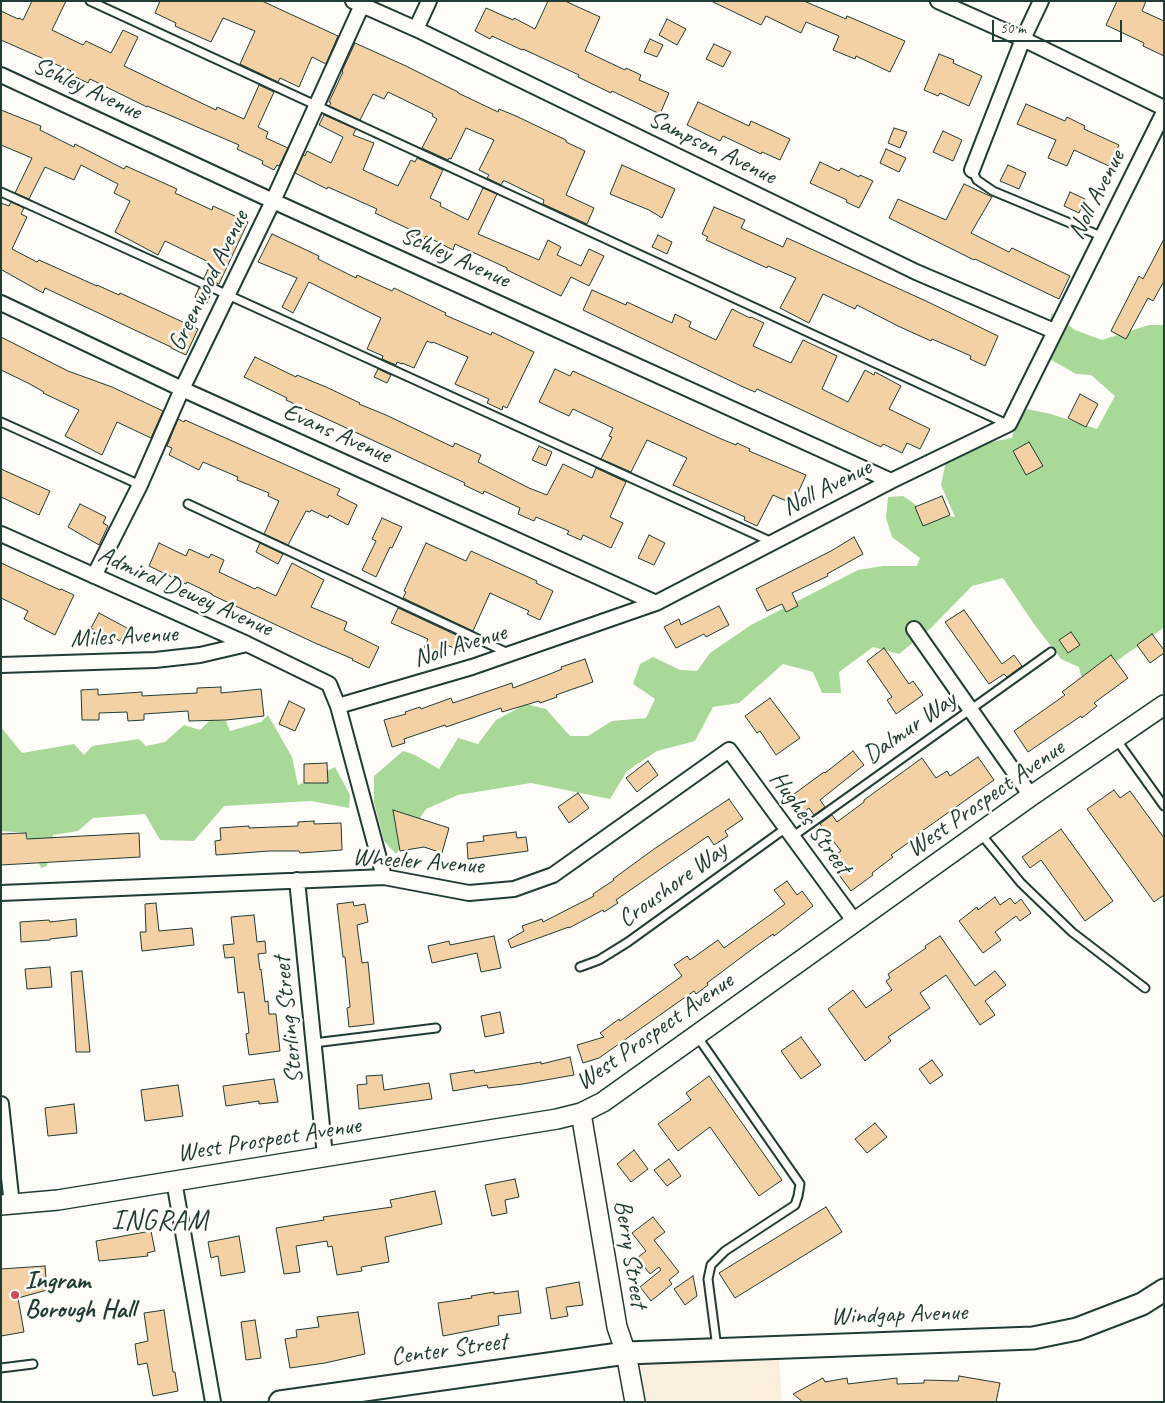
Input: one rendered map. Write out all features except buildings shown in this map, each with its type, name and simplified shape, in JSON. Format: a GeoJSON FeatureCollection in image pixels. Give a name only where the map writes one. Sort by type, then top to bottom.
{"type":"FeatureCollection","features":[{"type":"Feature","properties":{"kind":"main road","name":"Windgap Avenue"},"geometry":{"type":"LineString","coordinates":[[626,1353],[1032,1338],[1077,1329],[1142,1304],[1164,1290]]}},
{"type":"Feature","properties":{"kind":"main road","name":"Center Street"},"geometry":{"type":"LineString","coordinates":[[280,1402],[626,1353]]}},
{"type":"Feature","properties":{"kind":"street"},"geometry":{"type":"LineString","coordinates":[[416,29],[429,1]]}},
{"type":"Feature","properties":{"kind":"street"},"geometry":{"type":"LineString","coordinates":[[938,1],[1023,38],[1164,110]]}},
{"type":"Feature","properties":{"kind":"street"},"geometry":{"type":"LineString","coordinates":[[972,170],[1023,38],[1041,1]]}},
{"type":"Feature","properties":{"kind":"street","name":"Greenwood Avenue"},"geometry":{"type":"LineString","coordinates":[[94,576],[140,485],[182,388],[273,201],[316,105],[357,3]]}},
{"type":"Feature","properties":{"kind":"street","name":"Sampson Avenue"},"geometry":{"type":"LineString","coordinates":[[357,3],[416,29],[907,268],[1054,331]]}},
{"type":"Feature","properties":{"kind":"street","name":"Schley Avenue"},"geometry":{"type":"LineString","coordinates":[[1,74],[273,201],[891,481]]}},
{"type":"Feature","properties":{"kind":"street","name":"Noll Avenue"},"geometry":{"type":"LineString","coordinates":[[338,706],[472,667],[656,603],[891,481],[1009,424],[1164,110]]}},
{"type":"Feature","properties":{"kind":"street","name":"Evans Avenue"},"geometry":{"type":"LineString","coordinates":[[1,303],[182,388],[656,603]]}},
{"type":"Feature","properties":{"kind":"street","name":"Admiral Dewey Avenue"},"geometry":{"type":"LineString","coordinates":[[1,534],[247,644],[329,684],[338,706],[384,878]]}},
{"type":"Feature","properties":{"kind":"street"},"geometry":{"type":"LineString","coordinates":[[914,629],[1031,796]]}},
{"type":"Feature","properties":{"kind":"street","name":"Miles Avenue"},"geometry":{"type":"LineString","coordinates":[[1,665],[155,660],[200,655],[247,644]]}},
{"type":"Feature","properties":{"kind":"street","name":"West Prospect Avenue"},"geometry":{"type":"LineString","coordinates":[[7,1205],[58,1200],[557,1119],[581,1113],[603,1102],[1031,796],[1164,704]]}},
{"type":"Feature","properties":{"kind":"street","name":"Wheeler Avenue"},"geometry":{"type":"LineString","coordinates":[[1,893],[384,878],[469,892],[514,889],[553,874],[729,750]]}},
{"type":"Feature","properties":{"kind":"street","name":"Hughes Street"},"geometry":{"type":"LineString","coordinates":[[729,750],[854,922]]}},
{"type":"Feature","properties":{"kind":"street","name":"Sterling Street"},"geometry":{"type":"LineString","coordinates":[[297,880],[325,1156]]}},
{"type":"Feature","properties":{"kind":"street"},"geometry":{"type":"LineString","coordinates":[[1,1104],[7,1205]]}},
{"type":"Feature","properties":{"kind":"street","name":"Berry Street"},"geometry":{"type":"LineString","coordinates":[[581,1113],[616,1327],[626,1353],[635,1402]]}},
{"type":"Feature","properties":{"kind":"street"},"geometry":{"type":"LineString","coordinates":[[174,1181],[213,1402]]}},
{"type":"Feature","properties":{"kind":"lane"},"geometry":{"type":"LineString","coordinates":[[90,1],[1009,424]]}},
{"type":"Feature","properties":{"kind":"lane"},"geometry":{"type":"LineString","coordinates":[[972,170],[977,180],[993,191],[1101,236]]}},
{"type":"Feature","properties":{"kind":"lane"},"geometry":{"type":"LineString","coordinates":[[1,192],[772,542]]}},
{"type":"Feature","properties":{"kind":"lane"},"geometry":{"type":"LineString","coordinates":[[1,422],[140,485]]}},
{"type":"Feature","properties":{"kind":"lane"},"geometry":{"type":"LineString","coordinates":[[188,504],[510,654]]}},
{"type":"Feature","properties":{"kind":"lane","name":"Dalmur Way"},"geometry":{"type":"LineString","coordinates":[[789,832],[970,710],[1051,652]]}},
{"type":"Feature","properties":{"kind":"lane"},"geometry":{"type":"LineString","coordinates":[[1116,738],[1164,806]]}},
{"type":"Feature","properties":{"kind":"lane","name":"Croushore Way"},"geometry":{"type":"LineString","coordinates":[[580,967],[598,960],[628,942],[789,832]]}},
{"type":"Feature","properties":{"kind":"lane"},"geometry":{"type":"LineString","coordinates":[[980,833],[1021,882],[1072,932],[1145,988]]}},
{"type":"Feature","properties":{"kind":"lane"},"geometry":{"type":"LineString","coordinates":[[314,1043],[436,1028]]}},
{"type":"Feature","properties":{"kind":"lane"},"geometry":{"type":"LineString","coordinates":[[696,1035],[800,1184],[795,1205],[725,1251],[711,1264],[708,1279],[717,1349]]}},
{"type":"Feature","properties":{"kind":"lane"},"geometry":{"type":"LineString","coordinates":[[1,1368],[33,1364]]}},
{"type":"Feature","properties":{"kind":"shaded area"},"geometry":{"type":"Polygon","coordinates":[[[778,1347],[782,1402],[635,1402],[626,1353],[778,1347]]]}},
{"type":"Feature","properties":{"kind":"green space"},"geometry":{"type":"Polygon","coordinates":[[[1052,313],[1075,330],[1102,340],[1149,325],[1164,325],[1164,626],[1162,629],[1091,679],[1081,676],[1079,667],[1061,659],[1034,624],[1003,578],[972,586],[930,629],[899,654],[873,647],[839,672],[841,693],[822,693],[813,672],[783,664],[739,703],[713,707],[695,741],[657,751],[627,771],[610,799],[531,783],[458,795],[426,809],[396,854],[384,841],[374,802],[374,776],[403,751],[415,755],[439,769],[458,738],[478,744],[496,720],[526,704],[546,709],[570,736],[588,736],[612,721],[646,718],[655,699],[633,684],[640,664],[653,657],[680,670],[697,671],[710,653],[751,625],[858,570],[883,566],[917,566],[920,558],[892,537],[886,518],[888,497],[903,496],[926,512],[955,517],[941,485],[946,461],[986,443],[1012,438],[1015,426],[1027,409],[1051,414],[1097,429],[1115,396],[1091,375],[1076,374],[1050,359],[1044,337],[1052,313]]]}},
{"type":"Feature","properties":{"kind":"green space"},"geometry":{"type":"Polygon","coordinates":[[[268,715],[292,757],[298,785],[335,767],[350,795],[349,808],[311,801],[224,806],[194,841],[160,840],[145,814],[93,818],[78,831],[53,835],[47,866],[41,868],[26,833],[1,831],[1,727],[22,753],[74,744],[84,755],[92,746],[139,739],[146,746],[165,742],[184,725],[200,730],[210,720],[226,721],[230,731],[261,722],[268,715]]]}},
{"type":"Feature","properties":{"kind":"place","name":"Ingram Borough Hall"},"geometry":{"type":"Point","coordinates":[15,1295]}},
{"type":"Feature","properties":{"kind":"district","name":"INGRAM"},"geometry":{"type":"Point","coordinates":[160,1222]}}]}
